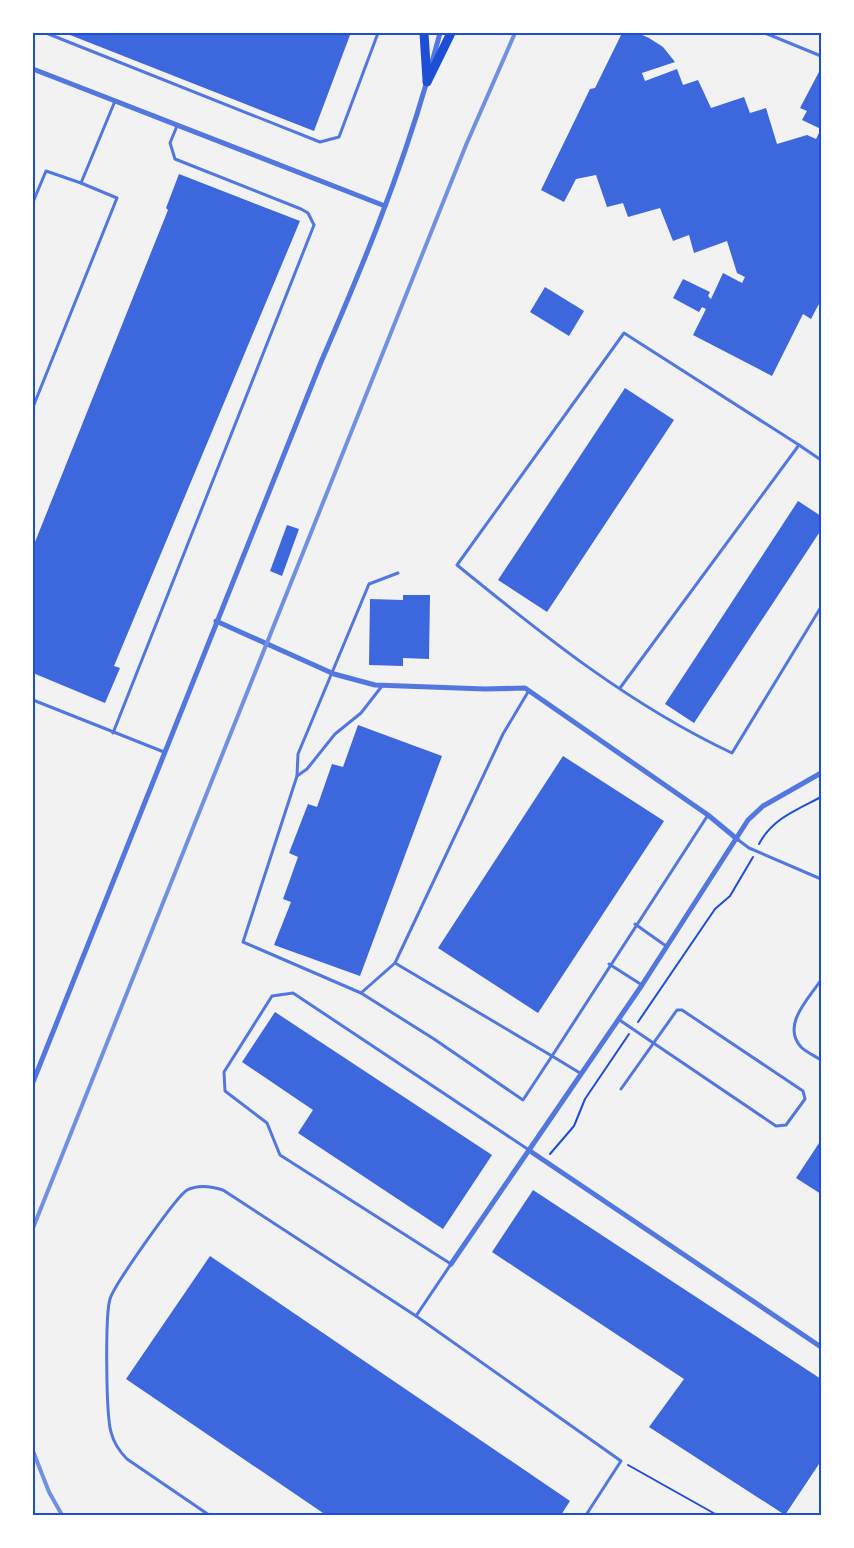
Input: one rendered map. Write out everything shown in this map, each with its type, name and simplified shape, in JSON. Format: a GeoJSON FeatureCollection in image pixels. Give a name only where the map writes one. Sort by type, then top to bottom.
{"type":"FeatureCollection","features":[{"type":"Feature","properties":{"kind":"highway"},"geometry":{"type":"LineString","coordinates":[[424,33],[427,82]]}},
{"type":"Feature","properties":{"kind":"highway"},"geometry":{"type":"LineString","coordinates":[[427,82],[451,33]]}},
{"type":"Feature","properties":{"kind":"street"},"geometry":{"type":"LineString","coordinates":[[33,1082],[216,621],[386,206],[427,82],[440,33]]}},
{"type":"Feature","properties":{"kind":"street"},"geometry":{"type":"LineString","coordinates":[[33,69],[386,206]]}},
{"type":"Feature","properties":{"kind":"street"},"geometry":{"type":"LineString","coordinates":[[216,621],[330,672],[383,685],[485,689],[525,688],[708,815],[737,839]]}},
{"type":"Feature","properties":{"kind":"street"},"geometry":{"type":"LineString","coordinates":[[451,1264],[642,985],[748,820],[763,806],[821,773]]}},
{"type":"Feature","properties":{"kind":"street"},"geometry":{"type":"LineString","coordinates":[[530,1151],[821,1347]]}},
{"type":"Feature","properties":{"kind":"lane"},"geometry":{"type":"LineString","coordinates":[[46,33],[320,142],[339,137],[378,33]]}},
{"type":"Feature","properties":{"kind":"lane"},"geometry":{"type":"LineString","coordinates":[[765,33],[821,56]]}},
{"type":"Feature","properties":{"kind":"lane"},"geometry":{"type":"LineString","coordinates":[[81,183],[115,101]]}},
{"type":"Feature","properties":{"kind":"lane"},"geometry":{"type":"LineString","coordinates":[[113,733],[314,225],[308,213],[301,209],[175,159],[171,154],[170,143],[177,126]]}},
{"type":"Feature","properties":{"kind":"lane"},"geometry":{"type":"LineString","coordinates":[[33,202],[46,171],[117,198],[33,407]]}},
{"type":"Feature","properties":{"kind":"lane"},"geometry":{"type":"LineString","coordinates":[[821,460],[624,333],[457,565],[562,650],[689,732],[732,753],[821,608]]}},
{"type":"Feature","properties":{"kind":"lane"},"geometry":{"type":"LineString","coordinates":[[620,688],[799,445]]}},
{"type":"Feature","properties":{"kind":"lane"},"geometry":{"type":"LineString","coordinates":[[398,573],[369,584],[330,672],[298,754],[297,776],[243,942],[361,993],[434,1039],[523,1100],[609,964],[708,815]]}},
{"type":"Feature","properties":{"kind":"lane"},"geometry":{"type":"LineString","coordinates":[[297,776],[307,769],[335,734],[362,713],[383,685]]}},
{"type":"Feature","properties":{"kind":"lane"},"geometry":{"type":"LineString","coordinates":[[361,993],[394,963],[503,734],[528,691]]}},
{"type":"Feature","properties":{"kind":"lane"},"geometry":{"type":"LineString","coordinates":[[33,700],[164,752]]}},
{"type":"Feature","properties":{"kind":"lane"},"geometry":{"type":"LineString","coordinates":[[737,839],[749,848],[821,879]]}},
{"type":"Feature","properties":{"kind":"lane"},"geometry":{"type":"LineString","coordinates":[[636,924],[667,947]]}},
{"type":"Feature","properties":{"kind":"lane"},"geometry":{"type":"LineString","coordinates":[[394,963],[582,1074]]}},
{"type":"Feature","properties":{"kind":"lane"},"geometry":{"type":"LineString","coordinates":[[609,964],[642,985]]}},
{"type":"Feature","properties":{"kind":"lane"},"geometry":{"type":"LineString","coordinates":[[821,980],[795,1020],[794,1033],[801,1047],[821,1060]]}},
{"type":"Feature","properties":{"kind":"lane"},"geometry":{"type":"LineString","coordinates":[[416,1316],[451,1264],[280,1155],[267,1123],[225,1091],[224,1072],[272,996],[293,993],[530,1151]]}},
{"type":"Feature","properties":{"kind":"lane"},"geometry":{"type":"LineString","coordinates":[[618,1019],[653,1042],[776,1125],[786,1125],[805,1099],[803,1091],[682,1010],[677,1010],[653,1042],[621,1089]]}},
{"type":"Feature","properties":{"kind":"lane"},"geometry":{"type":"LineString","coordinates":[[209,1515],[127,1459],[117,1448],[111,1431],[109,1413],[111,1296],[178,1198],[197,1187],[208,1185],[223,1190],[416,1316],[621,1461],[586,1515]]}},
{"type":"Feature","properties":{"kind":"path"},"geometry":{"type":"LineString","coordinates":[[763,838],[766,830],[781,818],[821,797]]}},
{"type":"Feature","properties":{"kind":"path"},"geometry":{"type":"LineString","coordinates":[[544,1160],[574,1126],[585,1099],[715,909],[730,896],[746,869]]}},
{"type":"Feature","properties":{"kind":"path"},"geometry":{"type":"LineString","coordinates":[[621,1461],[717,1515]]}},
{"type":"Feature","properties":{"kind":"building"},"geometry":{"type":"Polygon","coordinates":[[[65,33],[345,33],[350,35],[314,131],[65,33]]]}},
{"type":"Feature","properties":{"kind":"building"},"geometry":{"type":"Polygon","coordinates":[[[622,33],[638,33],[649,38],[663,47],[675,62],[642,73],[645,81],[677,69],[683,85],[698,80],[711,108],[744,97],[750,113],[766,108],[777,144],[807,135],[816,139],[821,129],[821,277],[819,281],[821,300],[811,319],[803,314],[772,376],[693,335],[706,309],[702,307],[699,312],[673,298],[683,279],[710,292],[708,296],[711,299],[723,273],[742,283],[745,277],[737,273],[727,241],[694,253],[689,235],[673,241],[660,208],[628,217],[623,203],[607,207],[596,175],[576,179],[564,202],[541,190],[590,89],[595,88],[622,33]]]}},
{"type":"Feature","properties":{"kind":"building"},"geometry":{"type":"Polygon","coordinates":[[[821,68],[821,129],[802,120],[807,111],[800,108],[821,68]]]}},
{"type":"Feature","properties":{"kind":"building"},"geometry":{"type":"Polygon","coordinates":[[[179,174],[300,221],[114,666],[120,668],[105,703],[33,673],[33,547],[168,210],[166,208],[179,174]]]}},
{"type":"Feature","properties":{"kind":"building"},"geometry":{"type":"Polygon","coordinates":[[[545,287],[584,311],[569,336],[530,312],[545,287]]]}},
{"type":"Feature","properties":{"kind":"building"},"geometry":{"type":"Polygon","coordinates":[[[625,388],[674,420],[547,612],[498,580],[625,388]]]}},
{"type":"Feature","properties":{"kind":"building"},"geometry":{"type":"Polygon","coordinates":[[[798,501],[821,516],[821,530],[694,723],[665,704],[798,501]]]}},
{"type":"Feature","properties":{"kind":"building"},"geometry":{"type":"Polygon","coordinates":[[[287,525],[299,529],[282,576],[270,571],[287,525]]]}},
{"type":"Feature","properties":{"kind":"building"},"geometry":{"type":"Polygon","coordinates":[[[403,595],[430,595],[429,659],[403,658],[403,666],[369,665],[370,599],[403,600],[403,595]]]}},
{"type":"Feature","properties":{"kind":"building"},"geometry":{"type":"Polygon","coordinates":[[[358,725],[442,756],[360,976],[274,945],[291,902],[283,899],[298,857],[289,853],[308,804],[317,807],[332,764],[343,767],[358,725]]]}},
{"type":"Feature","properties":{"kind":"building"},"geometry":{"type":"Polygon","coordinates":[[[563,756],[664,821],[538,1013],[438,948],[563,756]]]}},
{"type":"Feature","properties":{"kind":"building"},"geometry":{"type":"Polygon","coordinates":[[[275,1012],[492,1155],[443,1229],[298,1133],[313,1110],[242,1062],[275,1012]]]}},
{"type":"Feature","properties":{"kind":"building"},"geometry":{"type":"Polygon","coordinates":[[[821,1140],[821,1194],[796,1178],[821,1140]]]}},
{"type":"Feature","properties":{"kind":"building"},"geometry":{"type":"Polygon","coordinates":[[[533,1190],[821,1379],[821,1461],[785,1515],[649,1427],[684,1379],[492,1252],[533,1190]]]}},
{"type":"Feature","properties":{"kind":"building"},"geometry":{"type":"Polygon","coordinates":[[[210,1256],[570,1501],[561,1515],[326,1515],[126,1379],[210,1256]]]}},
{"type":"Feature","properties":{"kind":"railway"},"geometry":{"type":"LineString","coordinates":[[33,1228],[466,145],[515,33]]}},
{"type":"Feature","properties":{"kind":"railway"},"geometry":{"type":"LineString","coordinates":[[33,1451],[49,1492],[62,1515]]}}]}
